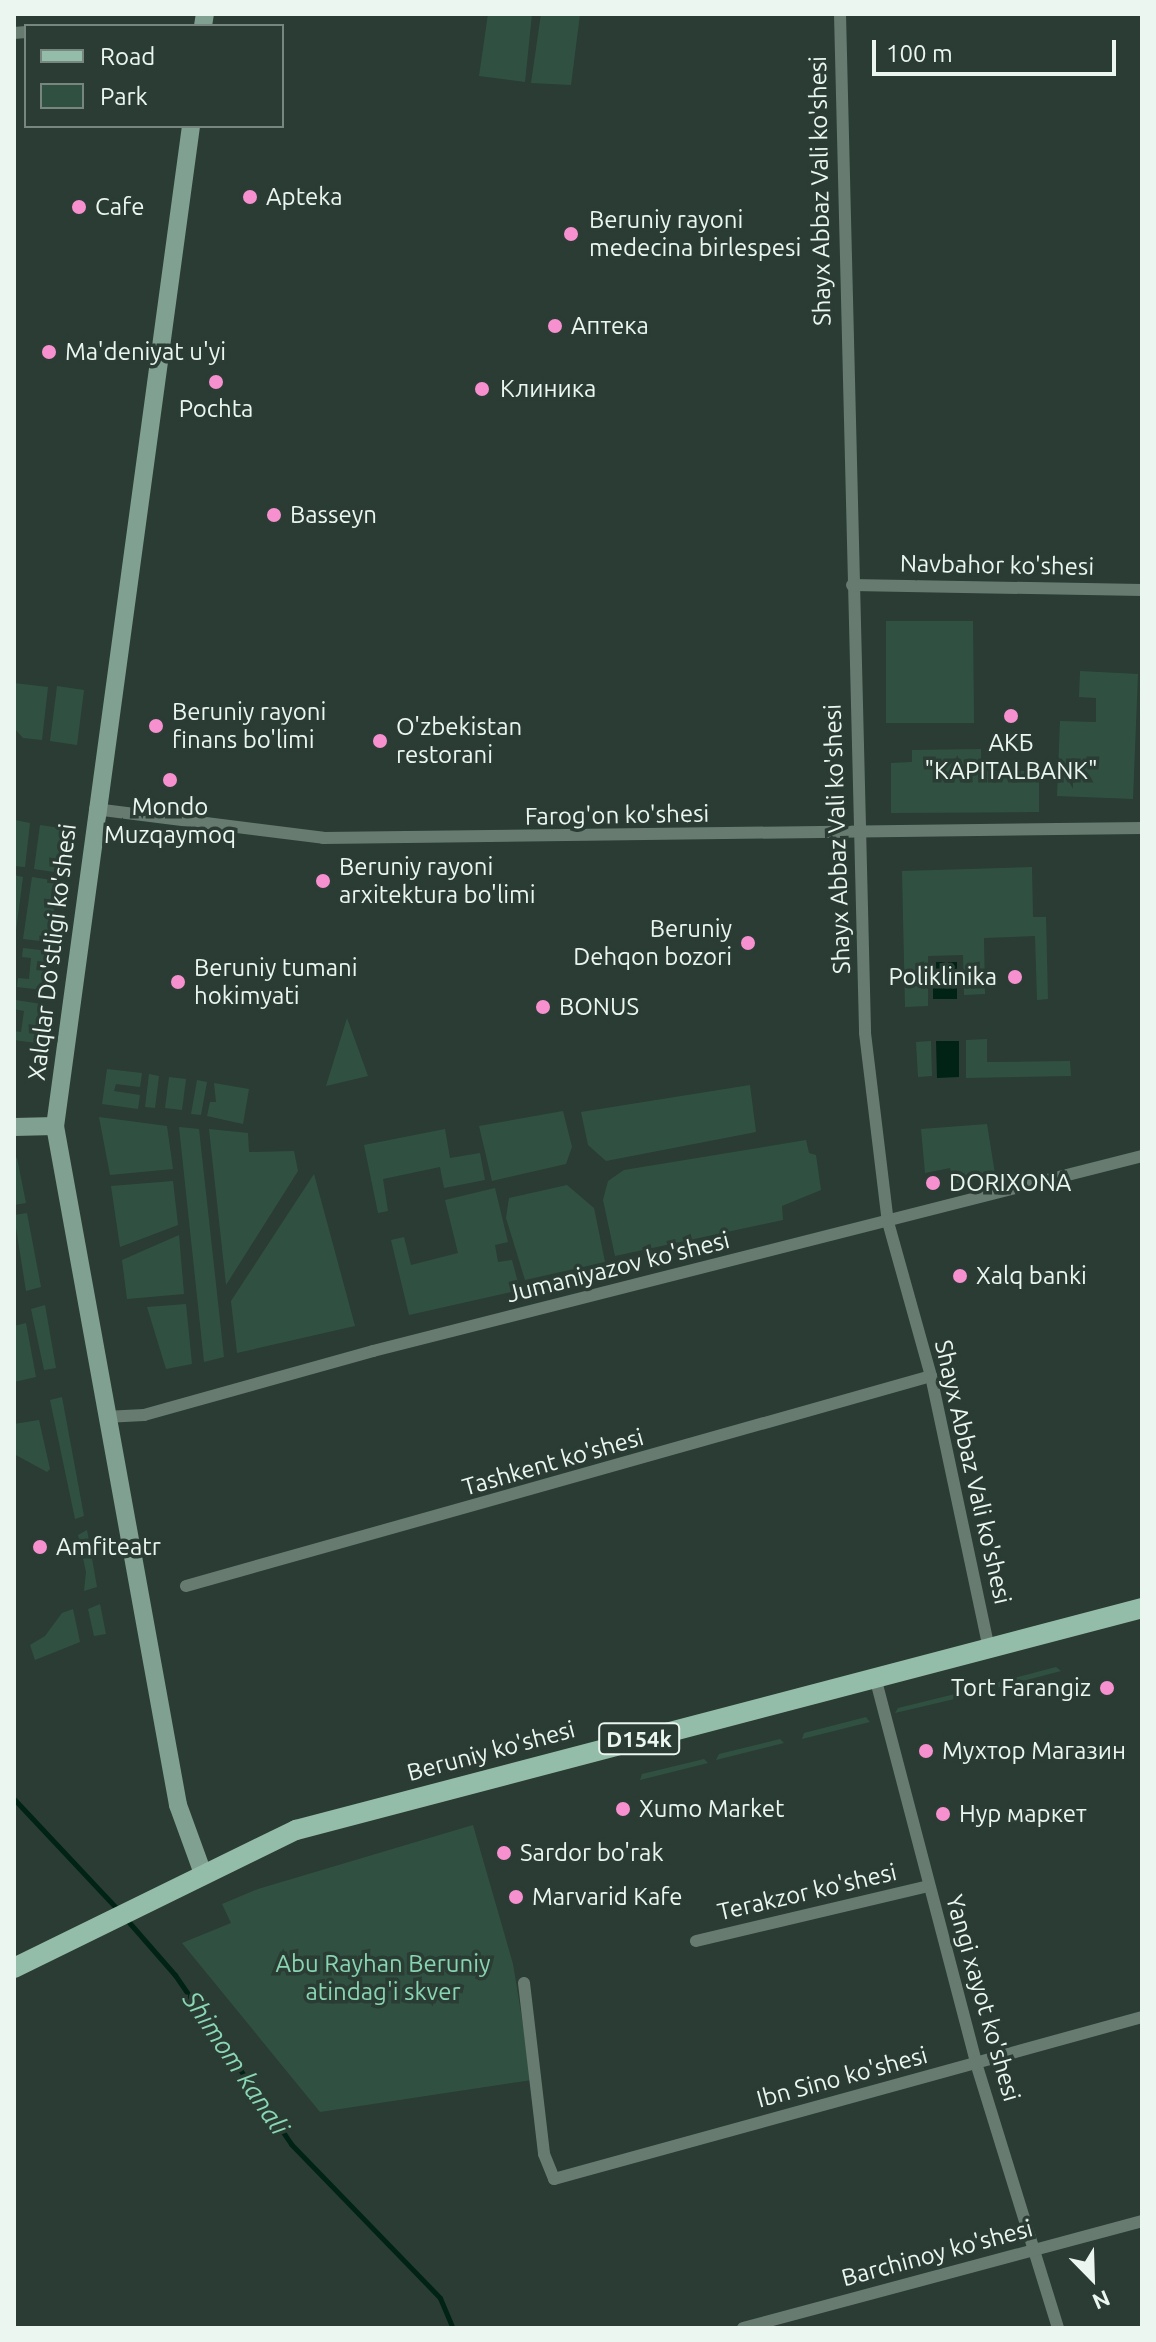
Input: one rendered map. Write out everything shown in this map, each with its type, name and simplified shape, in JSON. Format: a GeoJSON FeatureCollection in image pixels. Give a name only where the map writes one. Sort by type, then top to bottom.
{"type":"FeatureCollection","features":[{"type":"Feature","properties":{"kind":"main road","name":"Beruniy ko'shesi"},"geometry":{"type":"LineString","coordinates":[[14,1968],[150,1903],[202,1871],[296,1830],[1142,1608]]}},
{"type":"Feature","properties":{"kind":"street","name":"Shayx Abbaz Vali ko'shesi"},"geometry":{"type":"LineString","coordinates":[[840,14],[857,832],[865,1033],[888,1222],[931,1376],[989,1649]]}},
{"type":"Feature","properties":{"kind":"street","name":"Xalqlar Do'stligi ko'shesi"},"geometry":{"type":"LineString","coordinates":[[191,128],[95,809],[55,1126],[105,1417],[178,1805],[202,1871]]}},
{"type":"Feature","properties":{"kind":"street","name":"Navbahor ko'shesi"},"geometry":{"type":"LineString","coordinates":[[852,585],[1142,590]]}},
{"type":"Feature","properties":{"kind":"street","name":"Farog'on ko'shesi"},"geometry":{"type":"LineString","coordinates":[[95,809],[323,838],[1142,828]]}},
{"type":"Feature","properties":{"kind":"street"},"geometry":{"type":"LineString","coordinates":[[14,1127],[55,1126]]}},
{"type":"Feature","properties":{"kind":"street","name":"Jumaniyazov ko'shesi"},"geometry":{"type":"LineString","coordinates":[[105,1417],[144,1415],[373,1351],[1142,1156]]}},
{"type":"Feature","properties":{"kind":"street","name":"Tashkent ko'shesi"},"geometry":{"type":"LineString","coordinates":[[186,1586],[931,1376]]}},
{"type":"Feature","properties":{"kind":"street","name":"Yangi xayot ko'shesi"},"geometry":{"type":"LineString","coordinates":[[875,1677],[976,2063],[1037,2249],[1058,2328]]}},
{"type":"Feature","properties":{"kind":"street","name":"Terakzor ko'shesi"},"geometry":{"type":"LineString","coordinates":[[696,1941],[929,1886]]}},
{"type":"Feature","properties":{"kind":"street","name":"Ibn Sino ko'shesi"},"geometry":{"type":"LineString","coordinates":[[524,1983],[544,2154],[554,2179],[1142,2017]]}},
{"type":"Feature","properties":{"kind":"street","name":"Barchinoy ko'shesi"},"geometry":{"type":"LineString","coordinates":[[743,2328],[1142,2221]]}},
{"type":"Feature","properties":{"kind":"green space"},"geometry":{"type":"Polygon","coordinates":[[[488,14],[532,14],[525,82],[479,76],[488,14]]]}},
{"type":"Feature","properties":{"kind":"green space"},"geometry":{"type":"Polygon","coordinates":[[[541,14],[580,14],[571,85],[531,83],[541,14]]]}},
{"type":"Feature","properties":{"kind":"green space"},"geometry":{"type":"Polygon","coordinates":[[[886,621],[973,621],[974,723],[886,723],[886,621]]]}},
{"type":"Feature","properties":{"kind":"green space"},"geometry":{"type":"Polygon","coordinates":[[[1080,671],[1138,674],[1133,799],[1057,796],[1060,721],[1096,722],[1096,698],[1079,697],[1080,671]]]}},
{"type":"Feature","properties":{"kind":"green space"},"geometry":{"type":"Polygon","coordinates":[[[14,683],[48,687],[42,740],[23,738],[14,728],[14,683]]]}},
{"type":"Feature","properties":{"kind":"green space"},"geometry":{"type":"Polygon","coordinates":[[[57,686],[84,690],[77,745],[50,741],[57,686]]]}},
{"type":"Feature","properties":{"kind":"green space"},"geometry":{"type":"Polygon","coordinates":[[[981,749],[981,771],[1039,771],[1039,812],[891,813],[891,763],[912,762],[912,750],[981,749]]]}},
{"type":"Feature","properties":{"kind":"green space"},"geometry":{"type":"Polygon","coordinates":[[[15,820],[30,823],[25,867],[14,866],[15,820]]]}},
{"type":"Feature","properties":{"kind":"green space"},"geometry":{"type":"Polygon","coordinates":[[[40,825],[67,829],[61,873],[34,869],[40,825]]]}},
{"type":"Feature","properties":{"kind":"green space"},"geometry":{"type":"Polygon","coordinates":[[[1032,867],[1033,917],[1046,917],[1048,999],[1037,1000],[1035,936],[984,938],[985,994],[964,995],[963,955],[928,956],[928,1006],[905,1007],[902,871],[1032,867]]]}},
{"type":"Feature","properties":{"kind":"green space"},"geometry":{"type":"Polygon","coordinates":[[[14,875],[23,877],[15,938],[14,938],[14,875]]]}},
{"type":"Feature","properties":{"kind":"green space"},"geometry":{"type":"Polygon","coordinates":[[[32,877],[58,881],[49,942],[23,939],[32,877]]]}},
{"type":"Feature","properties":{"kind":"green space"},"geometry":{"type":"Polygon","coordinates":[[[23,948],[49,951],[43,990],[17,987],[18,978],[29,979],[31,958],[22,957],[23,948]]]}},
{"type":"Feature","properties":{"kind":"green space"},"geometry":{"type":"Polygon","coordinates":[[[16,1000],[41,1004],[36,1043],[14,1040],[14,1031],[21,1032],[24,1011],[14,1009],[16,1000]]]}},
{"type":"Feature","properties":{"kind":"green space"},"geometry":{"type":"Polygon","coordinates":[[[347,1018],[368,1076],[326,1086],[347,1018]]]}},
{"type":"Feature","properties":{"kind":"green space"},"geometry":{"type":"Polygon","coordinates":[[[987,1039],[987,1062],[1070,1061],[1071,1076],[966,1078],[966,1040],[987,1039]]]}},
{"type":"Feature","properties":{"kind":"green space"},"geometry":{"type":"Polygon","coordinates":[[[931,1041],[932,1076],[918,1077],[916,1042],[931,1041]]]}},
{"type":"Feature","properties":{"kind":"green space"},"geometry":{"type":"Polygon","coordinates":[[[107,1069],[142,1073],[140,1087],[116,1084],[114,1091],[140,1095],[138,1109],[102,1104],[107,1069]]]}},
{"type":"Feature","properties":{"kind":"green space"},"geometry":{"type":"Polygon","coordinates":[[[149,1074],[159,1076],[155,1108],[145,1107],[149,1074]]]}},
{"type":"Feature","properties":{"kind":"green space"},"geometry":{"type":"Polygon","coordinates":[[[169,1077],[186,1079],[182,1110],[165,1108],[169,1077]]]}},
{"type":"Feature","properties":{"kind":"green space"},"geometry":{"type":"Polygon","coordinates":[[[197,1080],[207,1082],[201,1115],[191,1114],[197,1080]]]}},
{"type":"Feature","properties":{"kind":"green space"},"geometry":{"type":"Polygon","coordinates":[[[214,1083],[249,1089],[243,1124],[207,1116],[210,1102],[216,1102],[214,1083]]]}},
{"type":"Feature","properties":{"kind":"green space"},"geometry":{"type":"Polygon","coordinates":[[[750,1085],[756,1132],[606,1161],[588,1145],[581,1112],[750,1085]]]}},
{"type":"Feature","properties":{"kind":"green space"},"geometry":{"type":"Polygon","coordinates":[[[563,1111],[572,1147],[566,1164],[492,1181],[479,1126],[563,1111]]]}},
{"type":"Feature","properties":{"kind":"green space"},"geometry":{"type":"Polygon","coordinates":[[[99,1117],[167,1126],[173,1169],[110,1175],[99,1117]]]}},
{"type":"Feature","properties":{"kind":"green space"},"geometry":{"type":"Polygon","coordinates":[[[987,1124],[995,1174],[953,1184],[950,1168],[925,1173],[921,1129],[987,1124]]]}},
{"type":"Feature","properties":{"kind":"green space"},"geometry":{"type":"Polygon","coordinates":[[[179,1127],[199,1129],[224,1357],[204,1362],[179,1127]]]}},
{"type":"Feature","properties":{"kind":"green space"},"geometry":{"type":"Polygon","coordinates":[[[209,1129],[248,1133],[249,1152],[294,1151],[298,1171],[226,1285],[209,1129]]]}},
{"type":"Feature","properties":{"kind":"green space"},"geometry":{"type":"Polygon","coordinates":[[[445,1129],[450,1158],[480,1153],[485,1180],[444,1188],[440,1167],[383,1179],[388,1211],[378,1213],[364,1145],[445,1129]]]}},
{"type":"Feature","properties":{"kind":"green space"},"geometry":{"type":"Polygon","coordinates":[[[806,1140],[809,1153],[816,1155],[821,1190],[782,1206],[783,1220],[615,1256],[603,1200],[608,1181],[624,1170],[806,1140]]]}},
{"type":"Feature","properties":{"kind":"green space"},"geometry":{"type":"Polygon","coordinates":[[[14,1158],[17,1158],[26,1203],[14,1205],[14,1158]]]}},
{"type":"Feature","properties":{"kind":"green space"},"geometry":{"type":"Polygon","coordinates":[[[314,1174],[355,1326],[237,1353],[231,1301],[314,1174]]]}},
{"type":"Feature","properties":{"kind":"green space"},"geometry":{"type":"Polygon","coordinates":[[[173,1181],[178,1225],[120,1247],[111,1186],[173,1181]]]}},
{"type":"Feature","properties":{"kind":"green space"},"geometry":{"type":"Polygon","coordinates":[[[567,1185],[594,1208],[605,1262],[525,1280],[506,1218],[509,1198],[567,1185]]]}},
{"type":"Feature","properties":{"kind":"green space"},"geometry":{"type":"Polygon","coordinates":[[[495,1188],[508,1242],[495,1245],[498,1262],[512,1260],[520,1290],[409,1315],[391,1240],[404,1237],[411,1265],[458,1253],[445,1200],[495,1188]]]}},
{"type":"Feature","properties":{"kind":"green space"},"geometry":{"type":"Polygon","coordinates":[[[27,1213],[41,1287],[26,1291],[14,1215],[27,1213]]]}},
{"type":"Feature","properties":{"kind":"green space"},"geometry":{"type":"Polygon","coordinates":[[[179,1235],[184,1294],[127,1299],[122,1260],[179,1235]]]}},
{"type":"Feature","properties":{"kind":"green space"},"geometry":{"type":"Polygon","coordinates":[[[186,1304],[192,1364],[166,1369],[147,1307],[186,1304]]]}},
{"type":"Feature","properties":{"kind":"green space"},"geometry":{"type":"Polygon","coordinates":[[[45,1305],[56,1368],[44,1370],[31,1309],[45,1305]]]}},
{"type":"Feature","properties":{"kind":"green space"},"geometry":{"type":"Polygon","coordinates":[[[26,1323],[36,1377],[14,1382],[14,1326],[26,1323]]]}},
{"type":"Feature","properties":{"kind":"green space"},"geometry":{"type":"Polygon","coordinates":[[[62,1397],[84,1516],[75,1519],[50,1400],[62,1397]]]}},
{"type":"Feature","properties":{"kind":"green space"},"geometry":{"type":"Polygon","coordinates":[[[39,1420],[50,1469],[47,1472],[14,1454],[14,1424],[39,1420]]]}},
{"type":"Feature","properties":{"kind":"green space"},"geometry":{"type":"Polygon","coordinates":[[[87,1530],[97,1587],[84,1591],[86,1572],[78,1535],[87,1530]]]}},
{"type":"Feature","properties":{"kind":"green space"},"geometry":{"type":"Polygon","coordinates":[[[100,1604],[106,1634],[94,1636],[88,1609],[100,1604]]]}},
{"type":"Feature","properties":{"kind":"green space"},"geometry":{"type":"Polygon","coordinates":[[[73,1609],[80,1642],[35,1660],[30,1645],[45,1636],[62,1613],[73,1609]]]}},
{"type":"Feature","properties":{"kind":"green space"},"geometry":{"type":"Polygon","coordinates":[[[1056,1667],[1061,1671],[966,1696],[969,1690],[1056,1667]]]}},
{"type":"Feature","properties":{"kind":"green space"},"geometry":{"type":"Polygon","coordinates":[[[959,1693],[963,1697],[895,1713],[898,1708],[959,1693]]]}},
{"type":"Feature","properties":{"kind":"green space"},"geometry":{"type":"Polygon","coordinates":[[[866,1717],[870,1722],[802,1739],[804,1733],[866,1717]]]}},
{"type":"Feature","properties":{"kind":"green space"},"geometry":{"type":"Polygon","coordinates":[[[780,1739],[784,1743],[716,1760],[719,1754],[780,1739]]]}},
{"type":"Feature","properties":{"kind":"green space"},"geometry":{"type":"Polygon","coordinates":[[[704,1759],[708,1763],[640,1780],[642,1774],[704,1759]]]}},
{"type":"Feature","properties":{"kind":"green space","name":"Abu Rayhan Beruniy atindag'i skver"},"geometry":{"type":"Polygon","coordinates":[[[473,1825],[513,1964],[532,2080],[320,2112],[182,1943],[231,1923],[222,1904],[258,1889],[473,1825]]]}},
{"type":"Feature","properties":{"kind":"shaded area"},"geometry":{"type":"Polygon","coordinates":[[[933,962],[957,962],[957,999],[933,999],[933,962]]]}},
{"type":"Feature","properties":{"kind":"shaded area"},"geometry":{"type":"Polygon","coordinates":[[[936,1041],[959,1041],[959,1077],[937,1078],[936,1041]]]}},
{"type":"Feature","properties":{"kind":"waterway","name":"Shimom kanali"},"geometry":{"type":"LineString","coordinates":[[14,1799],[120,1912]]}},
{"type":"Feature","properties":{"kind":"waterway","name":"Shimom kanali"},"geometry":{"type":"LineString","coordinates":[[127,1920],[175,1975],[291,2144],[440,2298],[453,2328]]}},
{"type":"Feature","properties":{"kind":"place","name":"Apteka"},"geometry":{"type":"Point","coordinates":[250,197]}},
{"type":"Feature","properties":{"kind":"place","name":"Cafe"},"geometry":{"type":"Point","coordinates":[79,207]}},
{"type":"Feature","properties":{"kind":"place","name":"Beruniy rayoni medecina birlespesi"},"geometry":{"type":"Point","coordinates":[571,234]}},
{"type":"Feature","properties":{"kind":"place","name":"Аптека"},"geometry":{"type":"Point","coordinates":[555,326]}},
{"type":"Feature","properties":{"kind":"place","name":"Ma'deniyat u'yi"},"geometry":{"type":"Point","coordinates":[49,352]}},
{"type":"Feature","properties":{"kind":"place","name":"Pochta"},"geometry":{"type":"Point","coordinates":[216,382]}},
{"type":"Feature","properties":{"kind":"place","name":"Клиника"},"geometry":{"type":"Point","coordinates":[482,389]}},
{"type":"Feature","properties":{"kind":"place","name":"Basseyn"},"geometry":{"type":"Point","coordinates":[274,515]}},
{"type":"Feature","properties":{"kind":"place","name":"АКБ \"KAPITALBANK\""},"geometry":{"type":"Point","coordinates":[1011,716]}},
{"type":"Feature","properties":{"kind":"place","name":"Beruniy rayoni finans bo'limi"},"geometry":{"type":"Point","coordinates":[156,726]}},
{"type":"Feature","properties":{"kind":"place","name":"O'zbekistan restorani"},"geometry":{"type":"Point","coordinates":[380,741]}},
{"type":"Feature","properties":{"kind":"place","name":"Mondo Muzqaymoq"},"geometry":{"type":"Point","coordinates":[170,780]}},
{"type":"Feature","properties":{"kind":"place","name":"Beruniy rayoni arxitektura bo'limi"},"geometry":{"type":"Point","coordinates":[323,881]}},
{"type":"Feature","properties":{"kind":"place","name":"Beruniy Dehqon bozori"},"geometry":{"type":"Point","coordinates":[748,943]}},
{"type":"Feature","properties":{"kind":"place","name":"Poliklinika"},"geometry":{"type":"Point","coordinates":[1015,977]}},
{"type":"Feature","properties":{"kind":"place","name":"Beruniy tumani hokimyati"},"geometry":{"type":"Point","coordinates":[178,982]}},
{"type":"Feature","properties":{"kind":"place","name":"BONUS"},"geometry":{"type":"Point","coordinates":[543,1007]}},
{"type":"Feature","properties":{"kind":"place","name":"DORIXONA"},"geometry":{"type":"Point","coordinates":[933,1183]}},
{"type":"Feature","properties":{"kind":"place","name":"Xalq banki"},"geometry":{"type":"Point","coordinates":[960,1276]}},
{"type":"Feature","properties":{"kind":"place","name":"Amfiteatr"},"geometry":{"type":"Point","coordinates":[40,1547]}},
{"type":"Feature","properties":{"kind":"place","name":"Tort Farangiz"},"geometry":{"type":"Point","coordinates":[1107,1688]}},
{"type":"Feature","properties":{"kind":"place","name":"Мухтор Магазин"},"geometry":{"type":"Point","coordinates":[926,1751]}},
{"type":"Feature","properties":{"kind":"place","name":"Xumo Market"},"geometry":{"type":"Point","coordinates":[623,1809]}},
{"type":"Feature","properties":{"kind":"place","name":"Нур маркет"},"geometry":{"type":"Point","coordinates":[943,1814]}},
{"type":"Feature","properties":{"kind":"place","name":"Sardor bo'rak"},"geometry":{"type":"Point","coordinates":[504,1853]}},
{"type":"Feature","properties":{"kind":"place","name":"Marvarid Kafe"},"geometry":{"type":"Point","coordinates":[516,1897]}}]}
